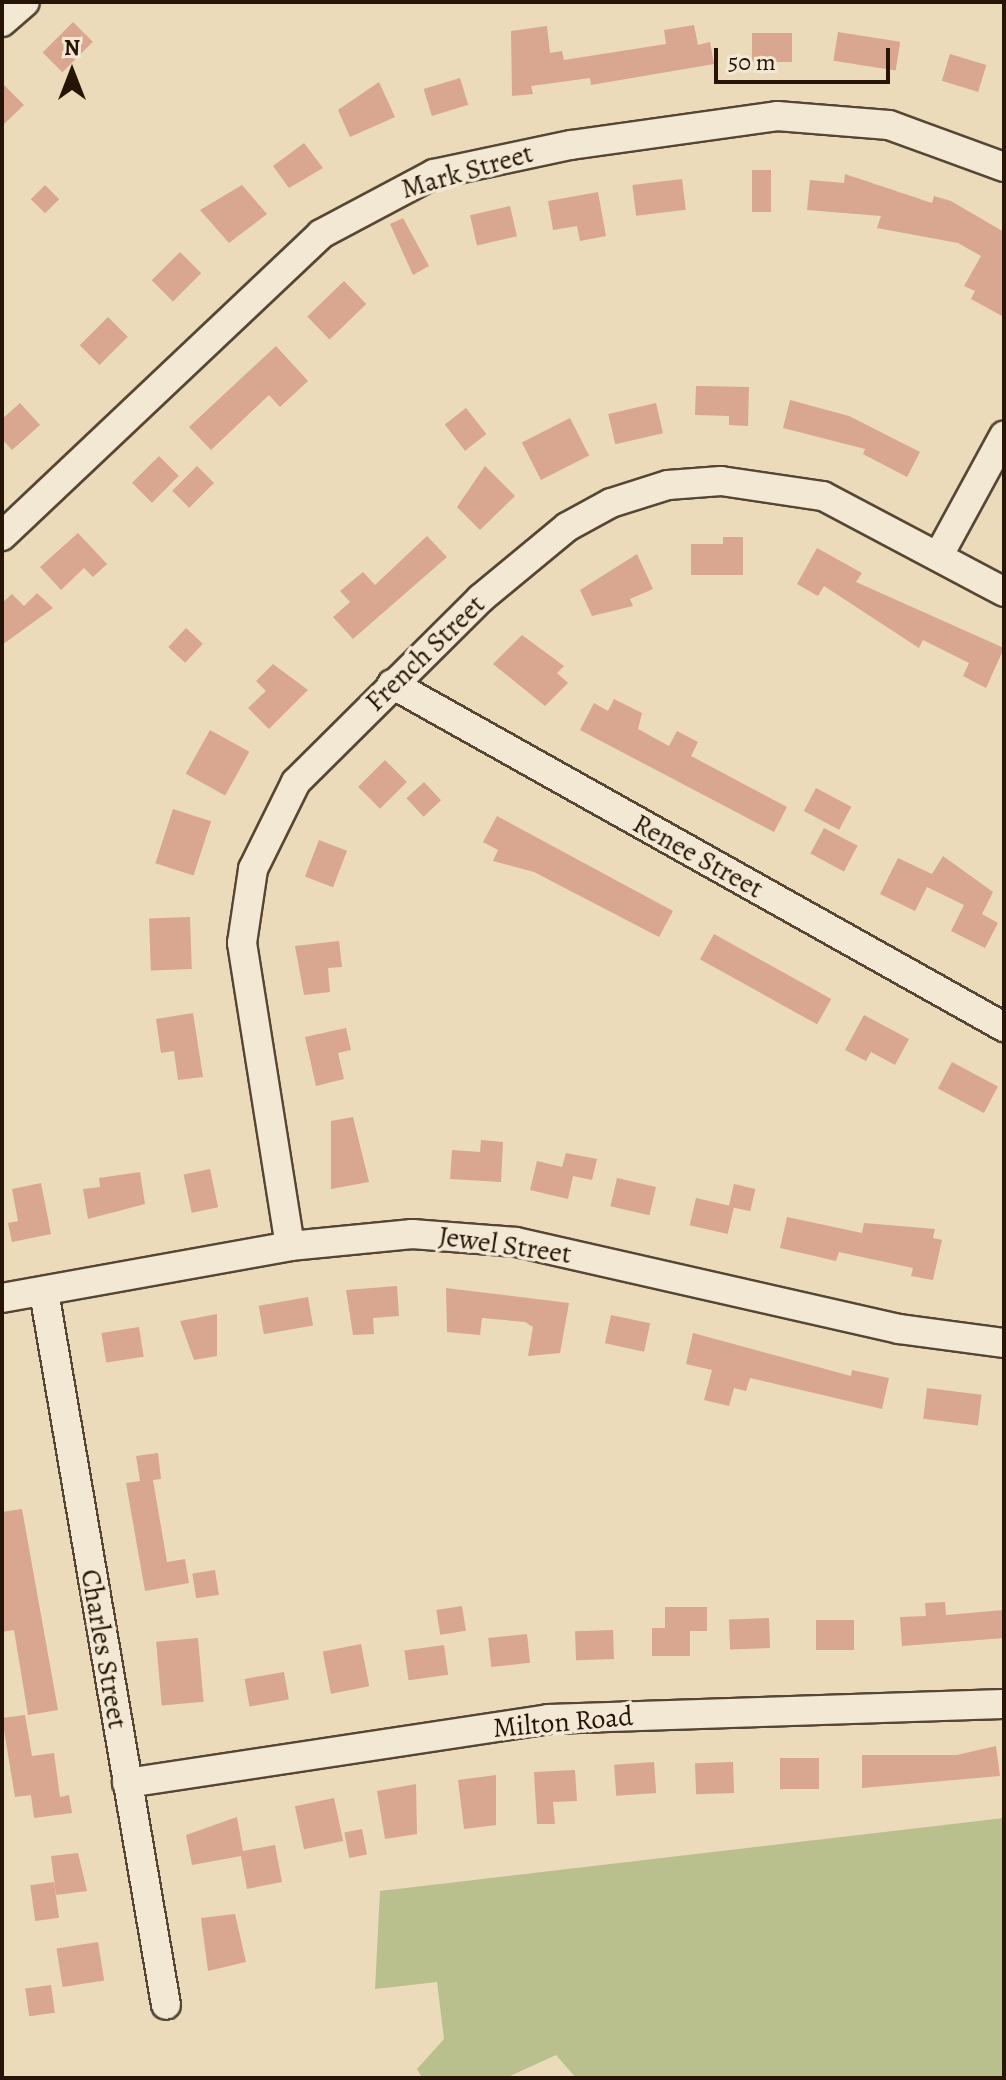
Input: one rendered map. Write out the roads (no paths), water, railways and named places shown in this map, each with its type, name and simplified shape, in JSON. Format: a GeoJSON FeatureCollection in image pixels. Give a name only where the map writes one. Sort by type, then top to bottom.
{"type":"FeatureCollection","features":[{"type":"Feature","properties":{"kind":"street"},"geometry":{"type":"LineString","coordinates":[[2,22],[25,2]]}},
{"type":"Feature","properties":{"kind":"street","name":"Mark Street"},"geometry":{"type":"LineString","coordinates":[[2,536],[321,234],[434,174],[528,152],[777,116],[889,125],[1004,167]]}},
{"type":"Feature","properties":{"kind":"street"},"geometry":{"type":"LineString","coordinates":[[939,555],[1004,436]]}},
{"type":"Feature","properties":{"kind":"street","name":"French Street"},"geometry":{"type":"LineString","coordinates":[[290,1246],[246,971],[244,914],[270,825],[296,782],[392,684],[567,527],[611,503],[668,485],[721,481],[823,496],[1004,592]]}},
{"type":"Feature","properties":{"kind":"street","name":"Renee Street"},"geometry":{"type":"LineString","coordinates":[[392,684],[1004,1027]]}},
{"type":"Feature","properties":{"kind":"street","name":"Jewel Street"},"geometry":{"type":"LineString","coordinates":[[2,1298],[290,1246],[412,1234],[516,1242],[899,1329],[1004,1343]]}},
{"type":"Feature","properties":{"kind":"street","name":"Charles Street"},"geometry":{"type":"LineString","coordinates":[[44,1292],[166,2005]]}},
{"type":"Feature","properties":{"kind":"street","name":"Milton Road"},"geometry":{"type":"LineString","coordinates":[[127,1783],[548,1719],[1004,1704]]}}]}
